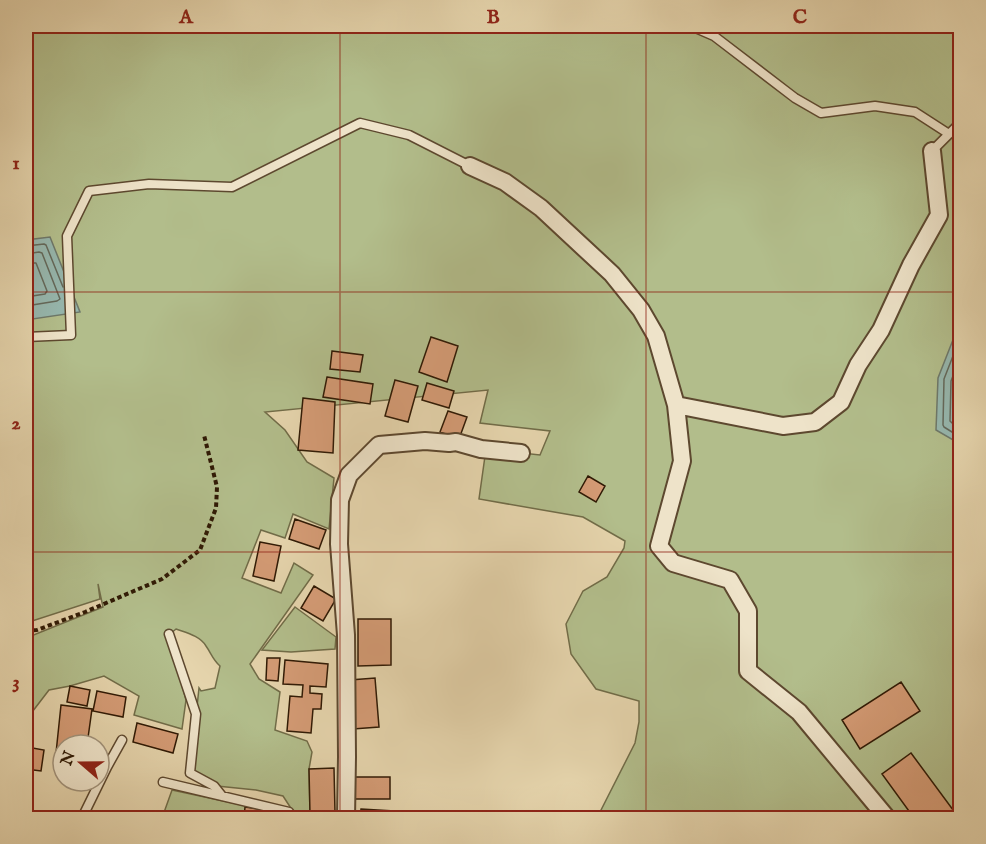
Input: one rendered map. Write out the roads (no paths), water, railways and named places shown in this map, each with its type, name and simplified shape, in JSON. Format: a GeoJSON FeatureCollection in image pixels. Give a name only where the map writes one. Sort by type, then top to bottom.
{"type":"FeatureCollection","features":[{"type":"Feature","properties":{"kind":"street"},"geometry":{"type":"LineString","coordinates":[[676,405],[783,426],[815,422],[841,402],[858,366],[881,330],[911,265],[939,215],[932,151]]}},
{"type":"Feature","properties":{"kind":"street"},"geometry":{"type":"LineString","coordinates":[[470,166],[505,182],[541,208],[612,274],[641,310],[656,336],[676,405],[682,461],[659,546],[673,563],[730,580],[748,611],[748,670],[799,712],[887,819]]}},
{"type":"Feature","properties":{"kind":"street"},"geometry":{"type":"LineString","coordinates":[[346,819],[346,635],[339,544],[340,500],[349,475],[379,445],[424,441],[449,444],[456,442],[481,449],[521,453]]}},
{"type":"Feature","properties":{"kind":"lane"},"geometry":{"type":"LineString","coordinates":[[691,26],[714,36],[795,98],[821,113],[875,105],[915,112],[949,134]]}},
{"type":"Feature","properties":{"kind":"lane"},"geometry":{"type":"LineString","coordinates":[[26,337],[71,335],[67,237],[89,191],[149,184],[232,187],[360,123],[409,135],[470,166]]}},
{"type":"Feature","properties":{"kind":"lane"},"geometry":{"type":"LineString","coordinates":[[932,151],[960,123]]}},
{"type":"Feature","properties":{"kind":"lane"},"geometry":{"type":"LineString","coordinates":[[169,634],[196,714],[190,773],[214,786],[222,796]]}},
{"type":"Feature","properties":{"kind":"lane"},"geometry":{"type":"LineString","coordinates":[[82,819],[122,740]]}},
{"type":"Feature","properties":{"kind":"lane"},"geometry":{"type":"LineString","coordinates":[[164,782],[289,812],[293,819]]}},
{"type":"Feature","properties":{"kind":"water"},"geometry":{"type":"Polygon","coordinates":[[[50,237],[80,312],[26,320],[26,240],[50,237]]]}},
{"type":"Feature","properties":{"kind":"water"},"geometry":{"type":"Polygon","coordinates":[[[960,322],[960,444],[936,430],[938,378],[960,322]]]}}]}
